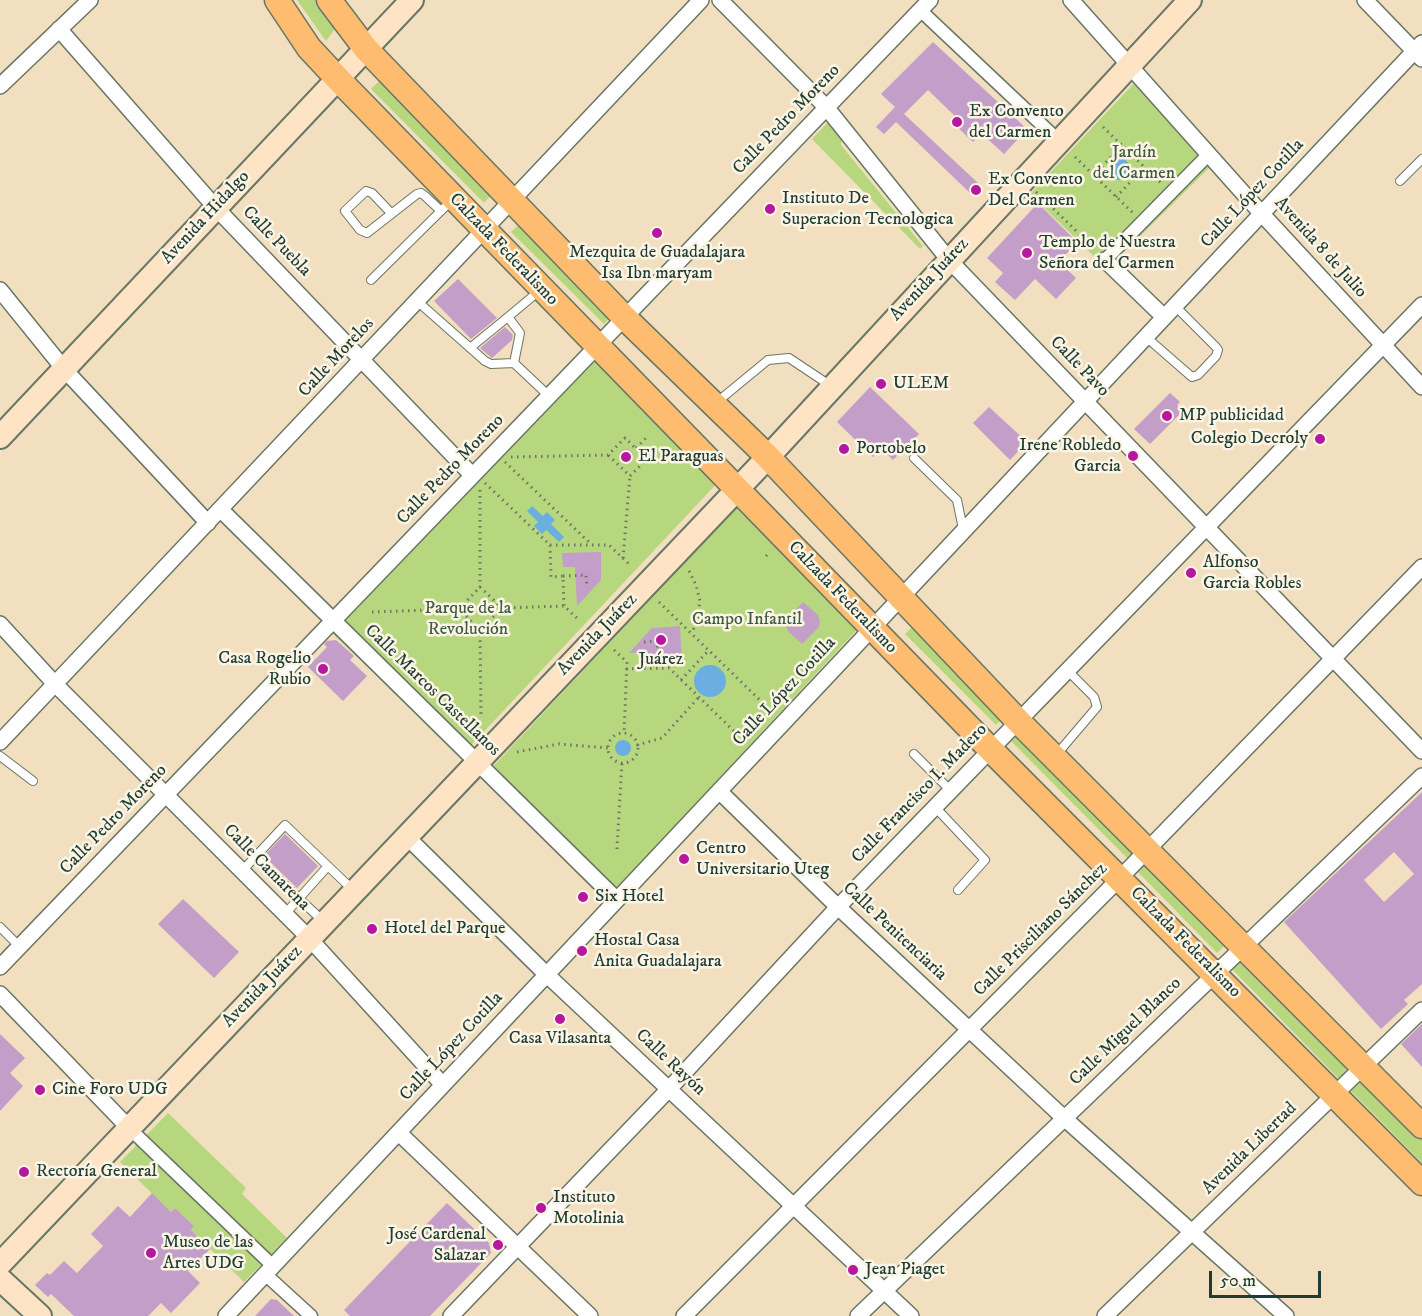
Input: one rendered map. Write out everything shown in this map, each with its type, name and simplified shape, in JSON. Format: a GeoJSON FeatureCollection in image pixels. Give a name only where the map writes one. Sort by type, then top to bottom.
{"type":"FeatureCollection","features":[{"type":"Feature","properties":{"kind":"main road","name":"Calzada Federalismo"},"geometry":{"type":"LineString","coordinates":[[277,0],[309,48],[447,205],[484,231],[991,750],[1422,1184]]}},
{"type":"Feature","properties":{"kind":"main road","name":"Calzada Federalismo"},"geometry":{"type":"LineString","coordinates":[[329,0],[366,49],[624,318],[768,458],[1018,721],[1422,1126]]}},
{"type":"Feature","properties":{"kind":"main road","name":"Avenida Hidalgo"},"geometry":{"type":"LineString","coordinates":[[0,436],[412,0]]}},
{"type":"Feature","properties":{"kind":"main road","name":"Avenida Juárez"},"geometry":{"type":"LineString","coordinates":[[0,1264],[768,458],[1023,180],[1067,149],[1129,64],[1190,0]]}},
{"type":"Feature","properties":{"kind":"main road"},"geometry":{"type":"LineString","coordinates":[[0,1279],[40,1316]]}},
{"type":"Feature","properties":{"kind":"street"},"geometry":{"type":"LineString","coordinates":[[0,86],[90,0]]}},
{"type":"Feature","properties":{"kind":"street","name":"Calle Morelos"},"geometry":{"type":"LineString","coordinates":[[0,742],[701,0]]}},
{"type":"Feature","properties":{"kind":"street","name":"Calle Pavo"},"geometry":{"type":"LineString","coordinates":[[720,0],[826,107],[949,260],[1422,751]]}},
{"type":"Feature","properties":{"kind":"street","name":"Avenida 8 de Julio"},"geometry":{"type":"LineString","coordinates":[[1071,0],[1261,213],[1422,387]]}},
{"type":"Feature","properties":{"kind":"street"},"geometry":{"type":"LineString","coordinates":[[1365,0],[1420,51]]}},
{"type":"Feature","properties":{"kind":"street"},"geometry":{"type":"LineString","coordinates":[[925,5],[1067,149]]}},
{"type":"Feature","properties":{"kind":"street","name":"Calle Pedro Moreno"},"geometry":{"type":"LineString","coordinates":[[0,967],[333,621],[479,482],[549,396],[925,5]]}},
{"type":"Feature","properties":{"kind":"street","name":"Calle Puebla"},"geometry":{"type":"LineString","coordinates":[[59,29],[216,208],[479,482]]}},
{"type":"Feature","properties":{"kind":"street","name":"Calle López Cotilla"},"geometry":{"type":"LineString","coordinates":[[226,1316],[1261,213],[1420,51]]}},
{"type":"Feature","properties":{"kind":"street"},"geometry":{"type":"LineString","coordinates":[[1170,312],[1106,260],[1209,154]]}},
{"type":"Feature","properties":{"kind":"street"},"geometry":{"type":"LineString","coordinates":[[0,290],[64,369],[207,523]]}},
{"type":"Feature","properties":{"kind":"street","name":"Calle Francisco I. Madero"},"geometry":{"type":"LineString","coordinates":[[451,1316],[669,1089],[838,907],[1422,304]]}},
{"type":"Feature","properties":{"kind":"street","name":"Calle Marcos Castellanos"},"geometry":{"type":"LineString","coordinates":[[220,510],[616,899]]}},
{"type":"Feature","properties":{"kind":"street","name":"Calle Prisciliano Sánchez"},"geometry":{"type":"LineString","coordinates":[[684,1316],[1148,850],[1422,567]]}},
{"type":"Feature","properties":{"kind":"street","name":"Calle Camarena"},"geometry":{"type":"LineString","coordinates":[[0,624],[55,684],[285,914],[317,930],[443,1085]]}},
{"type":"Feature","properties":{"kind":"street","name":"Calle Miguel Blanco"},"geometry":{"type":"LineString","coordinates":[[858,1316],[1422,776]]}},
{"type":"Feature","properties":{"kind":"street","name":"Calle Penitenciaria"},"geometry":{"type":"LineString","coordinates":[[719,791],[838,907],[1064,1118],[1286,1316]]}},
{"type":"Feature","properties":{"kind":"street","name":"Calle Rayón"},"geometry":{"type":"LineString","coordinates":[[406,836],[546,974],[911,1316]]}},
{"type":"Feature","properties":{"kind":"street"},"geometry":{"type":"LineString","coordinates":[[0,994],[311,1316]]}},
{"type":"Feature","properties":{"kind":"street","name":"Avenida Libertad"},"geometry":{"type":"LineString","coordinates":[[1105,1316],[1422,1010]]}},
{"type":"Feature","properties":{"kind":"street"},"geometry":{"type":"LineString","coordinates":[[399,1133],[590,1316]]}},
{"type":"Feature","properties":{"kind":"lane"},"geometry":{"type":"LineString","coordinates":[[1400,181],[1422,159]]}},
{"type":"Feature","properties":{"kind":"lane"},"geometry":{"type":"LineString","coordinates":[[371,280],[447,205],[421,193],[417,194],[367,232],[360,230],[345,211],[366,191],[372,193],[391,213]]}},
{"type":"Feature","properties":{"kind":"lane"},"geometry":{"type":"LineString","coordinates":[[470,348],[541,289]]}},
{"type":"Feature","properties":{"kind":"lane"},"geometry":{"type":"LineString","coordinates":[[417,301],[491,364],[514,363],[549,396]]}},
{"type":"Feature","properties":{"kind":"lane"},"geometry":{"type":"LineString","coordinates":[[1146,337],[1189,375],[1195,377],[1198,375],[1218,353],[1216,347],[1198,328],[1170,312]]}},
{"type":"Feature","properties":{"kind":"lane"},"geometry":{"type":"LineString","coordinates":[[508,317],[520,333],[514,363]]}},
{"type":"Feature","properties":{"kind":"lane"},"geometry":{"type":"LineString","coordinates":[[714,405],[768,360],[789,358],[832,387]]}},
{"type":"Feature","properties":{"kind":"lane"},"geometry":{"type":"LineString","coordinates":[[914,458],[957,500],[964,531]]}},
{"type":"Feature","properties":{"kind":"lane"},"geometry":{"type":"LineString","coordinates":[[1054,757],[1097,707],[1094,697],[1067,670]]}},
{"type":"Feature","properties":{"kind":"lane"},"geometry":{"type":"LineString","coordinates":[[914,754],[951,791]]}},
{"type":"Feature","properties":{"kind":"lane"},"geometry":{"type":"LineString","coordinates":[[0,756],[33,782]]}},
{"type":"Feature","properties":{"kind":"lane"},"geometry":{"type":"LineString","coordinates":[[935,807],[985,860],[958,890]]}},
{"type":"Feature","properties":{"kind":"lane"},"geometry":{"type":"LineString","coordinates":[[242,871],[285,825],[354,891]]}},
{"type":"Feature","properties":{"kind":"lane"},"geometry":{"type":"LineString","coordinates":[[255,857],[298,898],[317,930]]}},
{"type":"Feature","properties":{"kind":"lane"},"geometry":{"type":"LineString","coordinates":[[285,914],[328,866]]}},
{"type":"Feature","properties":{"kind":"lane"},"geometry":{"type":"LineString","coordinates":[[0,927],[20,946]]}},
{"type":"Feature","properties":{"kind":"path"},"geometry":{"type":"LineString","coordinates":[[1103,127],[1171,193]]}},
{"type":"Feature","properties":{"kind":"path"},"geometry":{"type":"LineString","coordinates":[[1094,175],[1122,145]]}},
{"type":"Feature","properties":{"kind":"path"},"geometry":{"type":"LineString","coordinates":[[1067,149],[1143,222]]}},
{"type":"Feature","properties":{"kind":"path"},"geometry":{"type":"LineString","coordinates":[[1116,197],[1145,167]]}},
{"type":"Feature","properties":{"kind":"path"},"geometry":{"type":"LineString","coordinates":[[1023,180],[1106,260]]}},
{"type":"Feature","properties":{"kind":"path"},"geometry":{"type":"LineString","coordinates":[[636,448],[648,436]]}},
{"type":"Feature","properties":{"kind":"path"},"geometry":{"type":"LineString","coordinates":[[511,457],[608,455],[625,438],[647,459],[630,476],[623,558]]}},
{"type":"Feature","properties":{"kind":"path"},"geometry":{"type":"LineString","coordinates":[[608,455],[630,476]]}},
{"type":"Feature","properties":{"kind":"path"},"geometry":{"type":"LineString","coordinates":[[506,462],[592,545]]}},
{"type":"Feature","properties":{"kind":"path"},"geometry":{"type":"LineString","coordinates":[[479,482],[550,545],[609,545],[630,565]]}},
{"type":"Feature","properties":{"kind":"path"},"geometry":{"type":"LineString","coordinates":[[372,612],[459,609],[480,587],[479,482]]}},
{"type":"Feature","properties":{"kind":"path"},"geometry":{"type":"LineString","coordinates":[[550,545],[551,577],[586,575],[587,588]]}},
{"type":"Feature","properties":{"kind":"path"},"geometry":{"type":"LineString","coordinates":[[766,556],[770,552]]}},
{"type":"Feature","properties":{"kind":"path"},"geometry":{"type":"LineString","coordinates":[[689,571],[700,601],[692,633]]}},
{"type":"Feature","properties":{"kind":"path"},"geometry":{"type":"LineString","coordinates":[[563,576],[564,606]]}},
{"type":"Feature","properties":{"kind":"path"},"geometry":{"type":"LineString","coordinates":[[480,587],[502,608]]}},
{"type":"Feature","properties":{"kind":"path"},"geometry":{"type":"LineString","coordinates":[[659,602],[767,706]]}},
{"type":"Feature","properties":{"kind":"path"},"geometry":{"type":"LineString","coordinates":[[480,630],[502,608],[564,606],[579,620]]}},
{"type":"Feature","properties":{"kind":"path"},"geometry":{"type":"LineString","coordinates":[[459,609],[480,630],[481,717]]}},
{"type":"Feature","properties":{"kind":"path"},"geometry":{"type":"LineString","coordinates":[[644,642],[657,641],[660,668]]}},
{"type":"Feature","properties":{"kind":"path"},"geometry":{"type":"LineString","coordinates":[[614,650],[627,662],[624,733]]}},
{"type":"Feature","properties":{"kind":"path"},"geometry":{"type":"LineString","coordinates":[[681,680],[709,650]]}},
{"type":"Feature","properties":{"kind":"path"},"geometry":{"type":"LineString","coordinates":[[626,669],[669,668],[740,736]]}},
{"type":"Feature","properties":{"kind":"path"},"geometry":{"type":"LineString","coordinates":[[638,745],[662,738],[699,698]]}},
{"type":"Feature","properties":{"kind":"path"},"geometry":{"type":"LineString","coordinates":[[619,733],[624,733],[633,737],[638,750],[633,758],[622,762],[611,757],[608,748],[611,739],[619,733]]}},
{"type":"Feature","properties":{"kind":"path"},"geometry":{"type":"LineString","coordinates":[[517,752],[559,744],[608,748]]}},
{"type":"Feature","properties":{"kind":"path"},"geometry":{"type":"LineString","coordinates":[[617,849],[622,762]]}},
{"type":"Feature","properties":{"kind":"green space"},"geometry":{"type":"Polygon","coordinates":[[[297,0],[319,0],[337,26],[326,41],[297,0]]]}},
{"type":"Feature","properties":{"kind":"green space"},"geometry":{"type":"Polygon","coordinates":[[[383,77],[496,190],[484,203],[371,89],[383,77]]]}},
{"type":"Feature","properties":{"kind":"green space","name":"Jardín del Carmen"},"geometry":{"type":"Polygon","coordinates":[[[1137,80],[1214,163],[1107,269],[1030,194],[1137,80]]]}},
{"type":"Feature","properties":{"kind":"green space"},"geometry":{"type":"Polygon","coordinates":[[[831,119],[843,133],[841,145],[923,246],[920,249],[812,139],[831,119]]]}},
{"type":"Feature","properties":{"kind":"green space"},"geometry":{"type":"Polygon","coordinates":[[[524,220],[615,312],[604,324],[511,232],[524,220]]]}},
{"type":"Feature","properties":{"kind":"green space","name":"Parque de la Revolución"},"geometry":{"type":"Polygon","coordinates":[[[600,356],[721,479],[461,756],[331,632],[600,356]]]}},
{"type":"Feature","properties":{"kind":"green space","name":"Campo Infantil"},"geometry":{"type":"Polygon","coordinates":[[[743,501],[863,623],[609,897],[483,777],[743,501]]]}},
{"type":"Feature","properties":{"kind":"green space"},"geometry":{"type":"Polygon","coordinates":[[[917,622],[1008,714],[996,725],[905,634],[917,622]]]}},
{"type":"Feature","properties":{"kind":"green space"},"geometry":{"type":"Polygon","coordinates":[[[1021,727],[1139,848],[1128,859],[1009,739],[1021,727]]]}},
{"type":"Feature","properties":{"kind":"green space"},"geometry":{"type":"Polygon","coordinates":[[[1149,858],[1229,941],[1217,953],[1136,870],[1149,858]]]}},
{"type":"Feature","properties":{"kind":"green space"},"geometry":{"type":"Polygon","coordinates":[[[1240,951],[1353,1067],[1340,1080],[1227,964],[1240,951]]]}},
{"type":"Feature","properties":{"kind":"green space"},"geometry":{"type":"Polygon","coordinates":[[[1363,1076],[1422,1136],[1422,1163],[1349,1089],[1363,1076]]]}},
{"type":"Feature","properties":{"kind":"green space"},"geometry":{"type":"Polygon","coordinates":[[[168,1113],[246,1188],[242,1194],[287,1238],[244,1282],[191,1230],[194,1226],[175,1208],[171,1212],[120,1162],[168,1113]]]}},
{"type":"Feature","properties":{"kind":"water"},"geometry":{"type":"Polygon","coordinates":[[[1119,158],[1127,161],[1130,169],[1127,177],[1119,180],[1111,177],[1108,169],[1111,161],[1119,158]]]}},
{"type":"Feature","properties":{"kind":"water"},"geometry":{"type":"Polygon","coordinates":[[[532,506],[543,516],[547,512],[555,520],[551,524],[564,537],[559,542],[546,530],[542,534],[534,526],[538,522],[527,511],[532,506]]]}},
{"type":"Feature","properties":{"kind":"water"},"geometry":{"type":"Polygon","coordinates":[[[710,665],[721,670],[726,681],[721,692],[710,697],[699,692],[694,681],[699,670],[710,665]]]}},
{"type":"Feature","properties":{"kind":"water"},"geometry":{"type":"Polygon","coordinates":[[[620,740],[626,740],[631,748],[629,754],[620,756],[615,751],[615,745],[620,740]]]}},
{"type":"Feature","properties":{"kind":"building"},"geometry":{"type":"Polygon","coordinates":[[[933,42],[1027,129],[1004,154],[981,133],[973,142],[955,125],[960,121],[928,90],[904,114],[978,183],[970,193],[896,122],[884,134],[876,127],[895,107],[881,94],[933,42]]]}},
{"type":"Feature","properties":{"kind":"building","name":"Templo de Nuestra Señora del Carmen"},"geometry":{"type":"Polygon","coordinates":[[[1038,203],[1077,242],[1059,262],[1076,278],[1056,299],[1035,279],[1015,300],[995,282],[1003,273],[987,258],[1038,203]]]}},
{"type":"Feature","properties":{"kind":"building"},"geometry":{"type":"Polygon","coordinates":[[[458,279],[497,318],[471,339],[434,301],[458,279]]]}},
{"type":"Feature","properties":{"kind":"building"},"geometry":{"type":"Polygon","coordinates":[[[505,327],[513,335],[512,340],[492,358],[480,348],[505,327]]]}},
{"type":"Feature","properties":{"kind":"building"},"geometry":{"type":"Polygon","coordinates":[[[870,387],[919,434],[893,460],[882,449],[873,457],[837,422],[870,387]]]}},
{"type":"Feature","properties":{"kind":"building","name":"MP publicidad"},"geometry":{"type":"Polygon","coordinates":[[[1170,393],[1180,402],[1177,405],[1183,411],[1150,444],[1134,429],[1170,393]]]}},
{"type":"Feature","properties":{"kind":"building"},"geometry":{"type":"Polygon","coordinates":[[[989,407],[1027,442],[1010,460],[973,423],[989,407]]]}},
{"type":"Feature","properties":{"kind":"building","name":"El Paraguas"},"geometry":{"type":"Polygon","coordinates":[[[626,449],[631,451],[633,456],[631,461],[626,463],[621,461],[619,456],[621,451],[626,449]]]}},
{"type":"Feature","properties":{"kind":"building"},"geometry":{"type":"Polygon","coordinates":[[[601,552],[601,580],[577,606],[575,567],[563,567],[562,553],[601,552]]]}},
{"type":"Feature","properties":{"kind":"building"},"geometry":{"type":"Polygon","coordinates":[[[803,602],[818,615],[820,621],[819,627],[802,644],[788,631],[786,625],[787,619],[803,602]]]}},
{"type":"Feature","properties":{"kind":"building","name":"Juárez"},"geometry":{"type":"Polygon","coordinates":[[[680,626],[682,664],[666,665],[666,659],[644,661],[643,652],[629,653],[652,628],[680,626]]]}},
{"type":"Feature","properties":{"kind":"building","name":"Casa Rogelio Rubio"},"geometry":{"type":"Polygon","coordinates":[[[336,640],[354,656],[350,660],[367,676],[343,701],[308,667],[327,647],[324,644],[327,641],[336,640]]]}},
{"type":"Feature","properties":{"kind":"building"},"geometry":{"type":"Polygon","coordinates":[[[1422,792],[1422,984],[1404,1000],[1408,1004],[1381,1029],[1284,922],[1422,792]],[[1394,852],[1364,880],[1384,902],[1414,874],[1394,852]]]}},
{"type":"Feature","properties":{"kind":"building"},"geometry":{"type":"Polygon","coordinates":[[[285,834],[318,866],[297,888],[264,856],[285,834]]]}},
{"type":"Feature","properties":{"kind":"building"},"geometry":{"type":"Polygon","coordinates":[[[183,899],[239,952],[214,978],[158,924],[183,899]]]}},
{"type":"Feature","properties":{"kind":"building"},"geometry":{"type":"Polygon","coordinates":[[[1422,1024],[1422,1067],[1401,1044],[1422,1024]]]}},
{"type":"Feature","properties":{"kind":"building"},"geometry":{"type":"Polygon","coordinates":[[[0,1034],[25,1058],[10,1073],[23,1086],[0,1111],[0,1034]]]}},
{"type":"Feature","properties":{"kind":"building","name":"Museo de las Artes UDG"},"geometry":{"type":"Polygon","coordinates":[[[152,1193],[171,1212],[175,1208],[194,1226],[191,1230],[210,1249],[188,1271],[200,1283],[171,1313],[161,1303],[148,1316],[74,1316],[51,1294],[48,1297],[35,1285],[47,1273],[50,1275],[64,1261],[77,1273],[103,1246],[91,1234],[118,1206],[130,1217],[152,1193]]]}},
{"type":"Feature","properties":{"kind":"building"},"geometry":{"type":"Polygon","coordinates":[[[447,1203],[489,1243],[491,1253],[430,1316],[350,1316],[344,1310],[447,1203]]]}},
{"type":"Feature","properties":{"kind":"building"},"geometry":{"type":"Polygon","coordinates":[[[271,1299],[277,1300],[294,1316],[255,1316],[271,1299]]]}},
{"type":"Feature","properties":{"kind":"place","name":"Ex Convento del Carmen"},"geometry":{"type":"Point","coordinates":[957,122]}},
{"type":"Feature","properties":{"kind":"place","name":"Ex Convento Del Carmen"},"geometry":{"type":"Point","coordinates":[976,190]}},
{"type":"Feature","properties":{"kind":"place","name":"Instituto De Superacion Tecnologica"},"geometry":{"type":"Point","coordinates":[770,209]}},
{"type":"Feature","properties":{"kind":"place","name":"Mezquita de Guadalajara Isa Ibn maryam"},"geometry":{"type":"Point","coordinates":[657,233]}},
{"type":"Feature","properties":{"kind":"place","name":"Templo de Nuestra Señora del Carmen"},"geometry":{"type":"Point","coordinates":[1027,253]}},
{"type":"Feature","properties":{"kind":"place","name":"ULEM"},"geometry":{"type":"Point","coordinates":[881,384]}},
{"type":"Feature","properties":{"kind":"place","name":"MP publicidad"},"geometry":{"type":"Point","coordinates":[1167,416]}},
{"type":"Feature","properties":{"kind":"place","name":"Colegio Decroly"},"geometry":{"type":"Point","coordinates":[1320,439]}},
{"type":"Feature","properties":{"kind":"place","name":"Portobelo"},"geometry":{"type":"Point","coordinates":[844,449]}},
{"type":"Feature","properties":{"kind":"place","name":"Irene Robledo Garcia"},"geometry":{"type":"Point","coordinates":[1133,456]}},
{"type":"Feature","properties":{"kind":"place","name":"El Paraguas"},"geometry":{"type":"Point","coordinates":[626,457]}},
{"type":"Feature","properties":{"kind":"place","name":"Alfonso Garcia Robles"},"geometry":{"type":"Point","coordinates":[1191,573]}},
{"type":"Feature","properties":{"kind":"place","name":"Juárez"},"geometry":{"type":"Point","coordinates":[661,640]}},
{"type":"Feature","properties":{"kind":"place","name":"Casa Rogelio Rubio"},"geometry":{"type":"Point","coordinates":[323,669]}},
{"type":"Feature","properties":{"kind":"place","name":"Centro Universitario Uteg"},"geometry":{"type":"Point","coordinates":[684,859]}},
{"type":"Feature","properties":{"kind":"place","name":"Six Hotel"},"geometry":{"type":"Point","coordinates":[583,897]}},
{"type":"Feature","properties":{"kind":"place","name":"Hotel del Parque"},"geometry":{"type":"Point","coordinates":[372,929]}},
{"type":"Feature","properties":{"kind":"place","name":"Hostal Casa Anita Guadalajara"},"geometry":{"type":"Point","coordinates":[582,951]}},
{"type":"Feature","properties":{"kind":"place","name":"Casa Vilasanta"},"geometry":{"type":"Point","coordinates":[560,1019]}},
{"type":"Feature","properties":{"kind":"place","name":"Cine Foro UDG"},"geometry":{"type":"Point","coordinates":[40,1090]}},
{"type":"Feature","properties":{"kind":"place","name":"Rectoría General"},"geometry":{"type":"Point","coordinates":[24,1172]}},
{"type":"Feature","properties":{"kind":"place","name":"Instituto Motolinia"},"geometry":{"type":"Point","coordinates":[541,1208]}},
{"type":"Feature","properties":{"kind":"place","name":"José Cardenal Salazar"},"geometry":{"type":"Point","coordinates":[498,1245]}},
{"type":"Feature","properties":{"kind":"place","name":"Museo de las Artes UDG"},"geometry":{"type":"Point","coordinates":[151,1253]}},
{"type":"Feature","properties":{"kind":"place","name":"Jean Piaget"},"geometry":{"type":"Point","coordinates":[853,1270]}}]}
